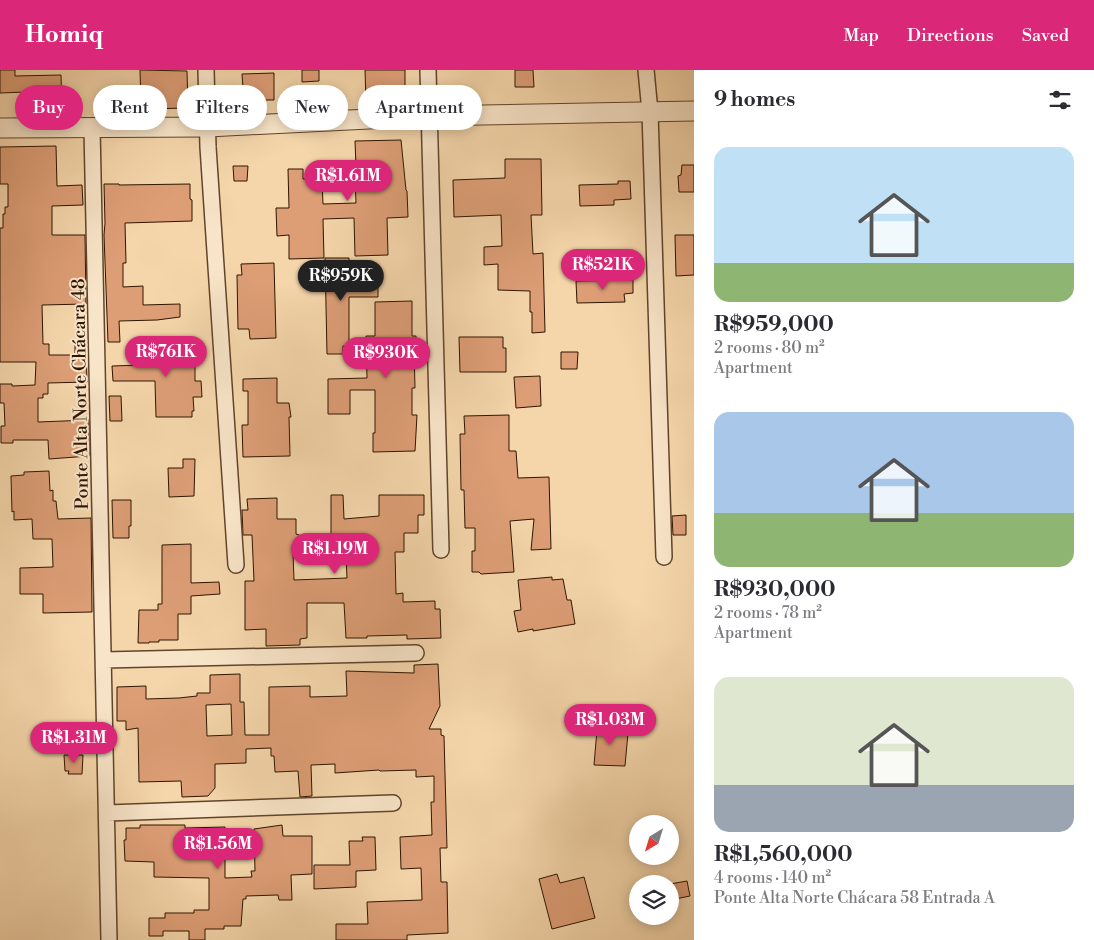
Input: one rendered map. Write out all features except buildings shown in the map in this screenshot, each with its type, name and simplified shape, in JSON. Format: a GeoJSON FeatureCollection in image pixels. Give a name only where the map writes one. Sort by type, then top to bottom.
{"type":"FeatureCollection","features":[{"type":"Feature","properties":{"kind":"street"},"geometry":{"type":"LineString","coordinates":[[206,70],[207,85]]}},
{"type":"Feature","properties":{"kind":"street"},"geometry":{"type":"LineString","coordinates":[[428,70],[428,85]]}},
{"type":"Feature","properties":{"kind":"street"},"geometry":{"type":"LineString","coordinates":[[646,70],[650,112],[664,557]]}},
{"type":"Feature","properties":{"kind":"street"},"geometry":{"type":"LineString","coordinates":[[482,115],[694,111]]}},
{"type":"Feature","properties":{"kind":"street"},"geometry":{"type":"LineString","coordinates":[[267,124],[358,120]]}},
{"type":"Feature","properties":{"kind":"street"},"geometry":{"type":"LineString","coordinates":[[0,128],[177,127]]}},
{"type":"Feature","properties":{"kind":"street","name":"Ponte Alta Norte Chácara 48"},"geometry":{"type":"LineString","coordinates":[[92,128],[110,940]]}},
{"type":"Feature","properties":{"kind":"street"},"geometry":{"type":"LineString","coordinates":[[208,130],[236,565]]}},
{"type":"Feature","properties":{"kind":"street"},"geometry":{"type":"LineString","coordinates":[[429,130],[441,550]]}},
{"type":"Feature","properties":{"kind":"street"},"geometry":{"type":"LineString","coordinates":[[104,660],[416,653]]}},
{"type":"Feature","properties":{"kind":"street"},"geometry":{"type":"LineString","coordinates":[[106,813],[393,802]]}}]}
